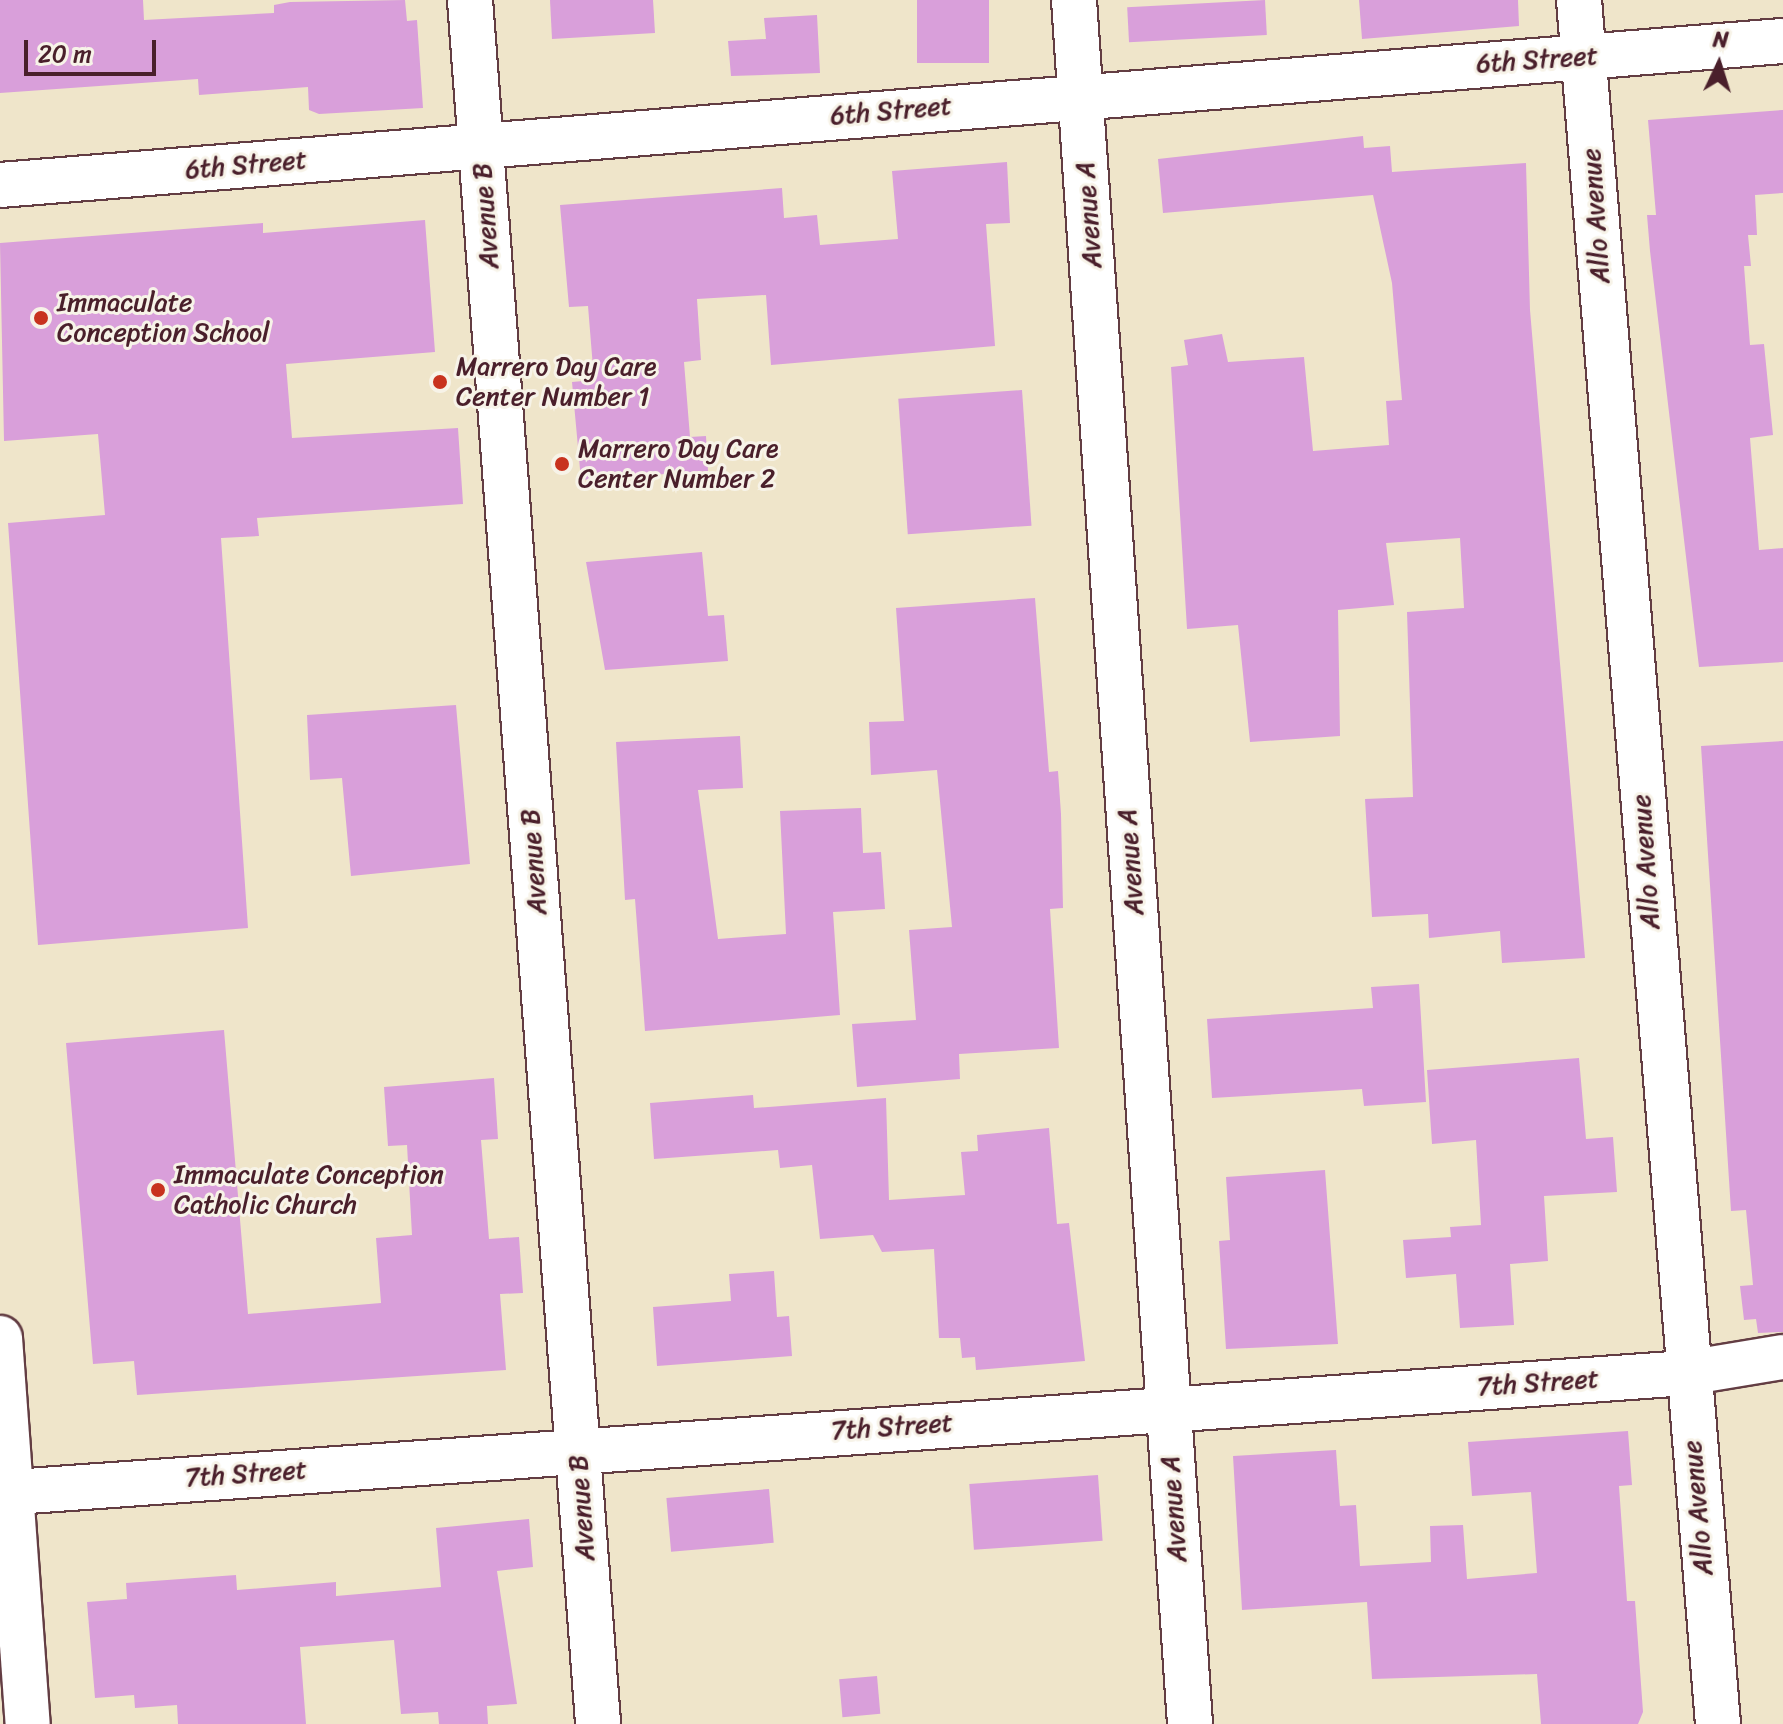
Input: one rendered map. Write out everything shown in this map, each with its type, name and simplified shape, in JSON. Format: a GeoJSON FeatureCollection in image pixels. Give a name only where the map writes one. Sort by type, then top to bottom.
{"type":"FeatureCollection","features":[{"type":"Feature","properties":{"kind":"street","name":"Avenue B"},"geometry":{"type":"LineString","coordinates":[[470,0],[598,1724]]}},
{"type":"Feature","properties":{"kind":"street","name":"Avenue A"},"geometry":{"type":"LineString","coordinates":[[1074,0],[1190,1724]]}},
{"type":"Feature","properties":{"kind":"street","name":"Allo Avenue"},"geometry":{"type":"LineString","coordinates":[[1579,0],[1686,1373],[1718,1724]]}},
{"type":"Feature","properties":{"kind":"street","name":"6th Street"},"geometry":{"type":"LineString","coordinates":[[0,185],[1081,95],[1783,41]]}},
{"type":"Feature","properties":{"kind":"street"},"geometry":{"type":"LineString","coordinates":[[0,1338],[5,1492],[28,1724]]}},
{"type":"Feature","properties":{"kind":"street","name":"7th Street"},"geometry":{"type":"LineString","coordinates":[[5,1492],[578,1449],[1686,1373],[1783,1357]]}},
{"type":"Feature","properties":{"kind":"building"},"geometry":{"type":"Polygon","coordinates":[[[0,0],[143,0],[144,20],[274,13],[274,5],[290,2],[405,0],[407,21],[417,20],[423,108],[319,114],[309,110],[308,87],[199,95],[198,79],[0,93],[0,0]]]}},
{"type":"Feature","properties":{"kind":"building"},"geometry":{"type":"Polygon","coordinates":[[[550,0],[653,0],[655,33],[552,39],[550,0]]]}},
{"type":"Feature","properties":{"kind":"building"},"geometry":{"type":"Polygon","coordinates":[[[917,0],[989,0],[989,63],[917,63],[917,0]]]}},
{"type":"Feature","properties":{"kind":"building"},"geometry":{"type":"Polygon","coordinates":[[[1265,0],[1267,35],[1129,42],[1127,7],[1265,0]]]}},
{"type":"Feature","properties":{"kind":"building"},"geometry":{"type":"Polygon","coordinates":[[[1359,0],[1518,0],[1519,26],[1362,39],[1359,0]]]}},
{"type":"Feature","properties":{"kind":"building"},"geometry":{"type":"Polygon","coordinates":[[[817,15],[820,73],[731,76],[728,41],[766,39],[764,18],[817,15]]]}},
{"type":"Feature","properties":{"kind":"building"},"geometry":{"type":"Polygon","coordinates":[[[1783,110],[1783,193],[1755,195],[1757,235],[1748,235],[1751,266],[1744,266],[1750,345],[1764,344],[1773,435],[1750,438],[1759,550],[1783,548],[1783,662],[1699,667],[1650,251],[1647,215],[1656,215],[1648,120],[1783,110]]]}},
{"type":"Feature","properties":{"kind":"building"},"geometry":{"type":"Polygon","coordinates":[[[1363,136],[1364,148],[1390,146],[1392,172],[1526,163],[1530,310],[1585,958],[1502,963],[1500,931],[1429,938],[1428,914],[1372,917],[1365,799],[1413,797],[1407,612],[1464,608],[1460,538],[1386,543],[1394,605],[1338,610],[1340,736],[1250,742],[1238,625],[1187,629],[1171,367],[1188,365],[1184,340],[1222,334],[1228,362],[1304,357],[1313,451],[1389,445],[1386,401],[1402,400],[1392,283],[1373,195],[1163,213],[1158,159],[1363,136]]]}},
{"type":"Feature","properties":{"kind":"building"},"geometry":{"type":"Polygon","coordinates":[[[1007,162],[1010,223],[986,224],[995,346],[771,365],[766,295],[697,299],[701,360],[684,362],[690,437],[706,436],[708,471],[581,480],[572,382],[594,380],[588,306],[569,307],[560,205],[782,188],[784,218],[817,215],[820,245],[898,239],[892,171],[1007,162]]]}},
{"type":"Feature","properties":{"kind":"building"},"geometry":{"type":"Polygon","coordinates":[[[425,220],[435,352],[286,364],[292,438],[458,428],[463,504],[257,518],[259,536],[221,538],[248,928],[38,945],[8,523],[105,515],[98,434],[4,441],[0,243],[263,223],[263,233],[425,220]]]}},
{"type":"Feature","properties":{"kind":"building"},"geometry":{"type":"Polygon","coordinates":[[[1022,390],[1031,526],[908,534],[898,399],[1022,390]]]}},
{"type":"Feature","properties":{"kind":"building"},"geometry":{"type":"Polygon","coordinates":[[[702,552],[708,616],[724,615],[728,661],[605,670],[586,562],[702,552]]]}},
{"type":"Feature","properties":{"kind":"building"},"geometry":{"type":"Polygon","coordinates":[[[1035,598],[1049,772],[1058,771],[1061,814],[1063,908],[1050,909],[1059,1048],[959,1054],[960,1079],[857,1087],[852,1024],[916,1020],[909,930],[952,927],[937,770],[871,775],[869,722],[904,721],[896,608],[1035,598]]]}},
{"type":"Feature","properties":{"kind":"building"},"geometry":{"type":"Polygon","coordinates":[[[456,705],[470,864],[351,876],[342,778],[310,780],[307,715],[456,705]]]}},
{"type":"Feature","properties":{"kind":"building"},"geometry":{"type":"Polygon","coordinates":[[[740,736],[743,788],[698,790],[718,939],[786,934],[780,811],[861,808],[863,853],[881,852],[885,909],[833,912],[840,1015],[645,1031],[635,899],[625,900],[616,742],[740,736]]]}},
{"type":"Feature","properties":{"kind":"building"},"geometry":{"type":"Polygon","coordinates":[[[1783,741],[1783,1332],[1758,1333],[1756,1319],[1744,1320],[1740,1286],[1753,1285],[1746,1210],[1731,1211],[1701,746],[1783,741]]]}},
{"type":"Feature","properties":{"kind":"building"},"geometry":{"type":"Polygon","coordinates":[[[1419,984],[1426,1102],[1364,1106],[1362,1089],[1212,1098],[1207,1019],[1373,1008],[1371,987],[1419,984]]]}},
{"type":"Feature","properties":{"kind":"building"},"geometry":{"type":"Polygon","coordinates":[[[224,1030],[248,1314],[381,1303],[376,1238],[412,1235],[407,1145],[388,1146],[384,1087],[494,1078],[498,1139],[481,1140],[489,1239],[519,1237],[523,1293],[500,1294],[506,1370],[137,1395],[134,1361],[93,1364],[66,1043],[224,1030]]]}},
{"type":"Feature","properties":{"kind":"building"},"geometry":{"type":"Polygon","coordinates":[[[1579,1058],[1586,1139],[1613,1137],[1617,1192],[1544,1196],[1548,1261],[1510,1264],[1514,1325],[1460,1328],[1456,1274],[1406,1278],[1403,1240],[1451,1237],[1450,1227],[1481,1225],[1476,1140],[1432,1144],[1427,1070],[1579,1058]]]}},
{"type":"Feature","properties":{"kind":"building"},"geometry":{"type":"Polygon","coordinates":[[[753,1095],[754,1108],[886,1098],[889,1200],[965,1195],[961,1152],[978,1151],[977,1135],[1049,1128],[1057,1224],[1069,1223],[1085,1361],[976,1370],[975,1357],[962,1358],[960,1338],[939,1338],[934,1249],[882,1252],[873,1235],[820,1239],[812,1165],[780,1168],[778,1150],[654,1159],[650,1103],[753,1095]]]}},
{"type":"Feature","properties":{"kind":"building"},"geometry":{"type":"Polygon","coordinates":[[[1325,1170],[1338,1344],[1226,1349],[1219,1241],[1230,1240],[1226,1177],[1325,1170]]]}},
{"type":"Feature","properties":{"kind":"building"},"geometry":{"type":"Polygon","coordinates":[[[774,1271],[777,1317],[789,1316],[792,1356],[657,1366],[653,1307],[731,1301],[729,1274],[774,1271]]]}},
{"type":"Feature","properties":{"kind":"building"},"geometry":{"type":"Polygon","coordinates":[[[1628,1431],[1632,1485],[1619,1486],[1627,1601],[1635,1601],[1643,1712],[1638,1724],[1541,1724],[1537,1674],[1372,1679],[1367,1602],[1242,1610],[1233,1456],[1336,1450],[1340,1506],[1356,1505],[1360,1566],[1431,1562],[1430,1526],[1463,1525],[1467,1579],[1537,1573],[1531,1492],[1472,1496],[1468,1442],[1628,1431]]]}},
{"type":"Feature","properties":{"kind":"building"},"geometry":{"type":"Polygon","coordinates":[[[1098,1475],[1103,1541],[974,1550],[969,1484],[1098,1475]]]}},
{"type":"Feature","properties":{"kind":"building"},"geometry":{"type":"Polygon","coordinates":[[[769,1489],[774,1543],[671,1552],[666,1498],[769,1489]]]}},
{"type":"Feature","properties":{"kind":"building"},"geometry":{"type":"Polygon","coordinates":[[[529,1519],[533,1567],[497,1571],[517,1704],[487,1706],[488,1724],[439,1724],[438,1712],[401,1714],[394,1640],[300,1647],[306,1724],[178,1724],[177,1705],[135,1708],[134,1695],[95,1698],[87,1602],[127,1599],[126,1583],[236,1575],[237,1590],[336,1582],[336,1596],[441,1587],[436,1528],[529,1519]]]}},
{"type":"Feature","properties":{"kind":"building"},"geometry":{"type":"Polygon","coordinates":[[[877,1676],[880,1714],[842,1717],[839,1679],[877,1676]]]}},
{"type":"Feature","properties":{"kind":"place","name":"Immaculate Conception School"},"geometry":{"type":"Point","coordinates":[41,318]}},
{"type":"Feature","properties":{"kind":"place","name":"Marrero Day Care Center Number 1"},"geometry":{"type":"Point","coordinates":[440,382]}},
{"type":"Feature","properties":{"kind":"place","name":"Marrero Day Care Center Number 2"},"geometry":{"type":"Point","coordinates":[562,464]}},
{"type":"Feature","properties":{"kind":"place","name":"Immaculate Conception Catholic Church"},"geometry":{"type":"Point","coordinates":[158,1190]}}]}
